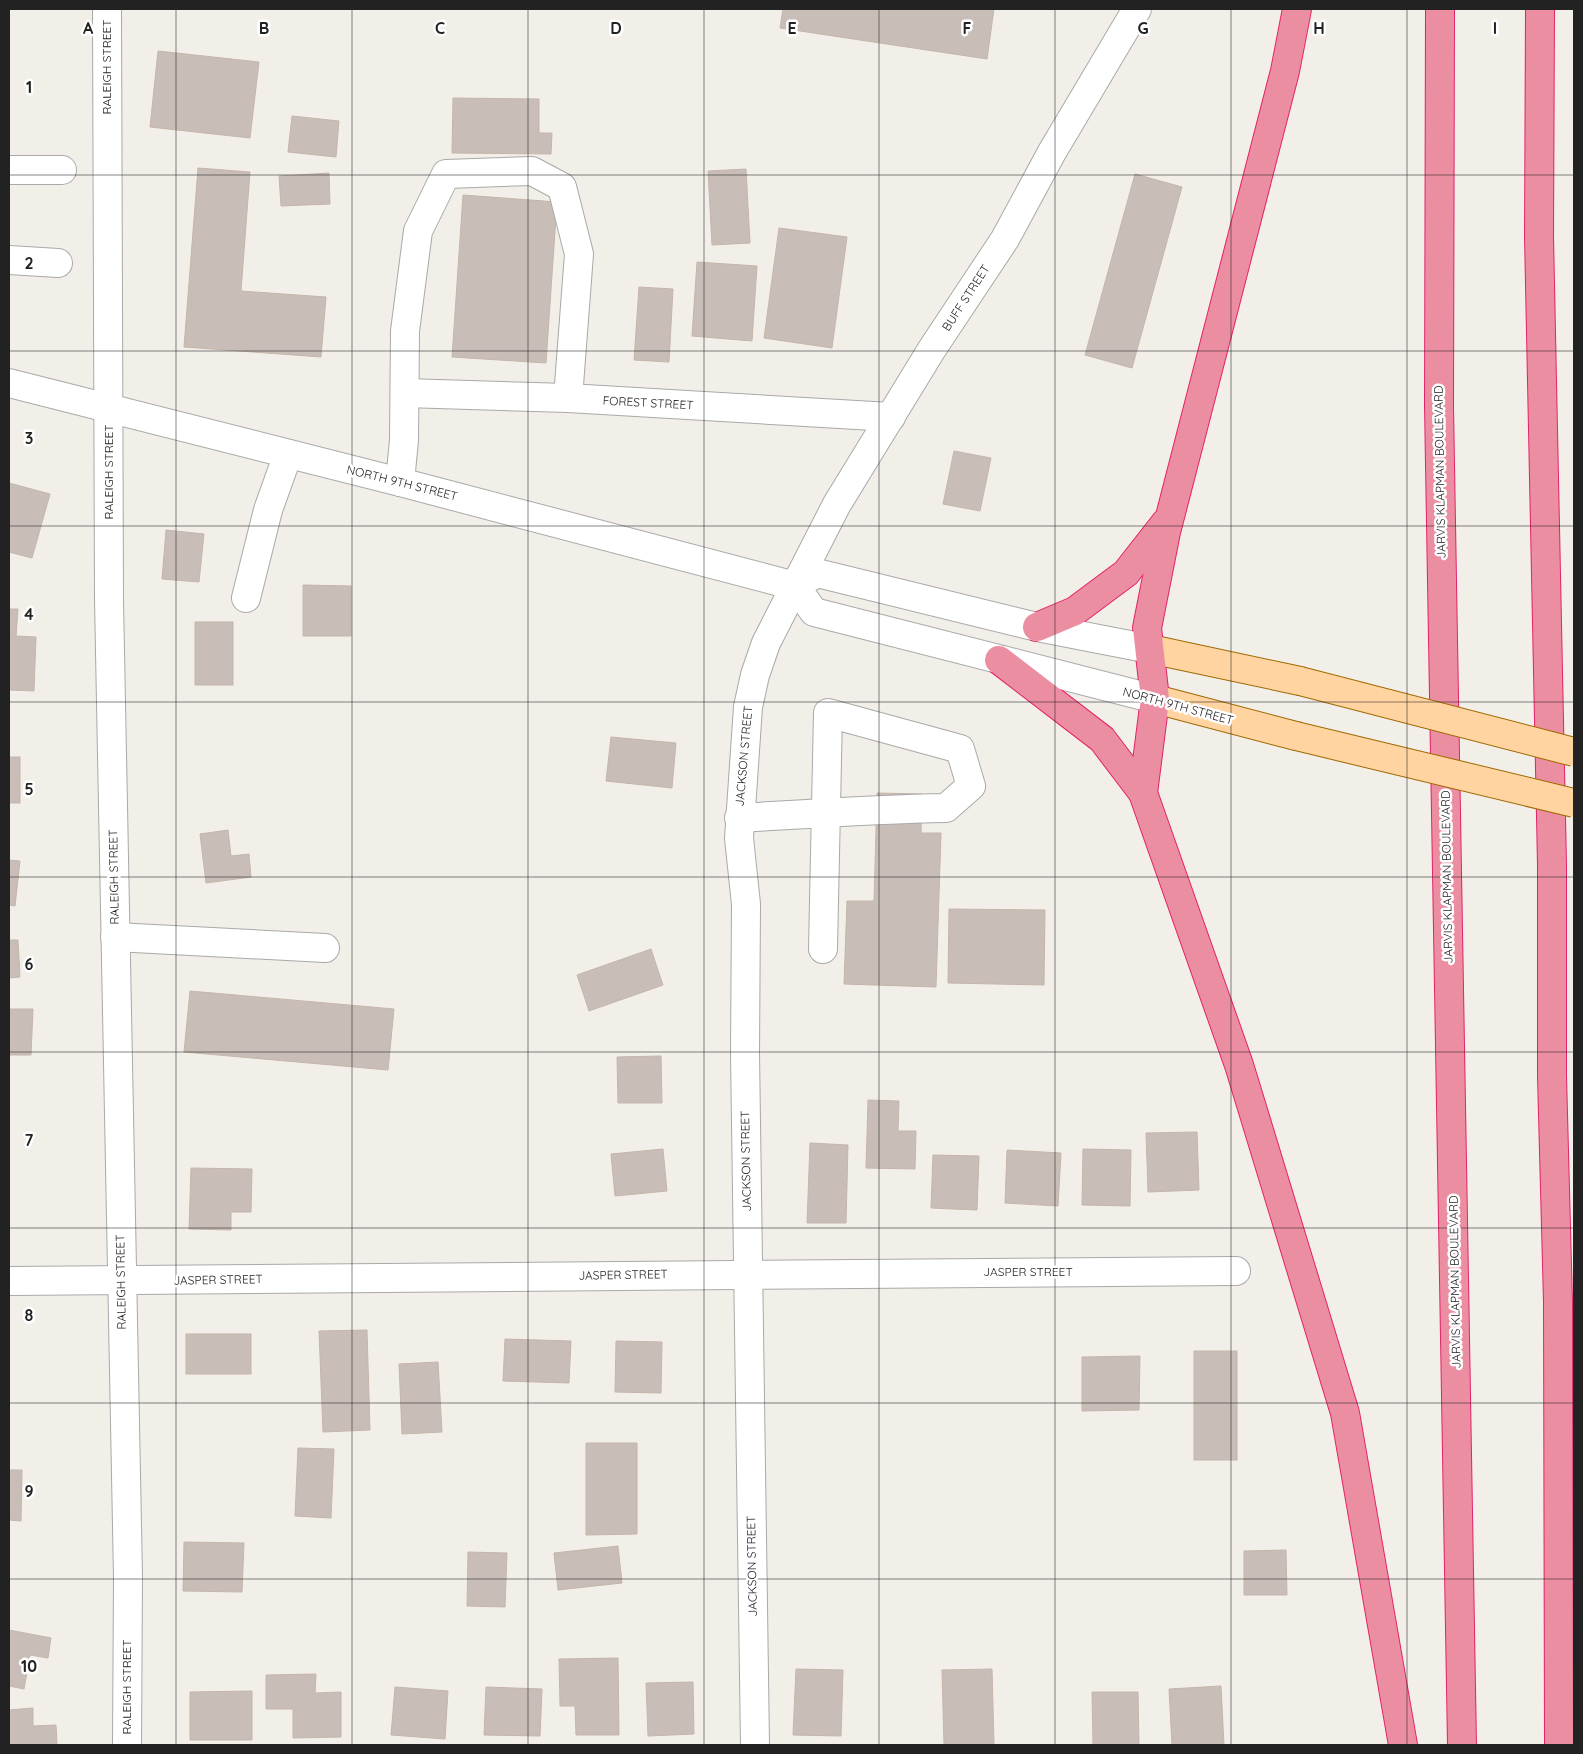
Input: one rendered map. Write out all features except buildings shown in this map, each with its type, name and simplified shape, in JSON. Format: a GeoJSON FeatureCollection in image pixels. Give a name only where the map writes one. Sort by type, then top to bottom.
{"type":"FeatureCollection","features":[{"type":"Feature","properties":{"kind":"highway"},"geometry":{"type":"LineString","coordinates":[[1143,793],[1155,700],[1147,628],[1170,517],[1284,71],[1297,9]]}},
{"type":"Feature","properties":{"kind":"highway","name":"JARVIS KLAPMAN BOULEVARD"},"geometry":{"type":"LineString","coordinates":[[1440,9],[1439,406],[1462,1745]]}},
{"type":"Feature","properties":{"kind":"highway"},"geometry":{"type":"LineString","coordinates":[[1540,9],[1539,236],[1552,865],[1552,1076],[1558,1312],[1559,1745]]}},
{"type":"Feature","properties":{"kind":"highway"},"geometry":{"type":"LineString","coordinates":[[1037,627],[1074,611],[1126,573],[1170,517]]}},
{"type":"Feature","properties":{"kind":"highway"},"geometry":{"type":"LineString","coordinates":[[999,660],[1102,739],[1143,793],[1239,1065],[1345,1413],[1403,1745]]}},
{"type":"Feature","properties":{"kind":"main road"},"geometry":{"type":"LineString","coordinates":[[1150,649],[1300,681],[1574,752]]}},
{"type":"Feature","properties":{"kind":"main road","name":"NORTH 9TH STREET"},"geometry":{"type":"LineString","coordinates":[[1155,700],[1574,803]]}},
{"type":"Feature","properties":{"kind":"street","name":"RALEIGH STREET"},"geometry":{"type":"LineString","coordinates":[[107,9],[108,408],[115,937],[128,1577],[127,1745]]}},
{"type":"Feature","properties":{"kind":"street","name":"BUFF STREET"},"geometry":{"type":"LineString","coordinates":[[795,586],[837,504],[932,349],[1005,239],[1052,152],[1136,9]]}},
{"type":"Feature","properties":{"kind":"street"},"geometry":{"type":"LineString","coordinates":[[9,170],[62,170]]}},
{"type":"Feature","properties":{"kind":"street"},"geometry":{"type":"LineString","coordinates":[[400,482],[404,440],[405,331],[418,231],[446,174],[532,171],[562,188],[579,254],[568,398]]}},
{"type":"Feature","properties":{"kind":"street"},"geometry":{"type":"LineString","coordinates":[[9,260],[58,262]]}},
{"type":"Feature","properties":{"kind":"street","name":"NORTH 9TH STREET"},"geometry":{"type":"LineString","coordinates":[[9,383],[400,482],[795,586],[814,612],[1155,700]]}},
{"type":"Feature","properties":{"kind":"street","name":"FOREST STREET"},"geometry":{"type":"LineString","coordinates":[[405,393],[568,398],[891,417]]}},
{"type":"Feature","properties":{"kind":"street"},"geometry":{"type":"LineString","coordinates":[[246,598],[268,510],[288,454]]}},
{"type":"Feature","properties":{"kind":"street"},"geometry":{"type":"LineString","coordinates":[[795,586],[817,573],[1037,627],[1150,649]]}},
{"type":"Feature","properties":{"kind":"street","name":"JACKSON STREET"},"geometry":{"type":"LineString","coordinates":[[755,1745],[748,1274],[746,904],[739,818],[748,707],[755,675],[766,643],[795,586]]}},
{"type":"Feature","properties":{"kind":"street"},"geometry":{"type":"LineString","coordinates":[[739,818],[825,814],[946,808],[971,786],[960,749],[828,713],[825,814],[822,949]]}},
{"type":"Feature","properties":{"kind":"street"},"geometry":{"type":"LineString","coordinates":[[115,937],[325,948]]}},
{"type":"Feature","properties":{"kind":"street","name":"JASPER STREET"},"geometry":{"type":"LineString","coordinates":[[9,1281],[1236,1271]]}}]}
